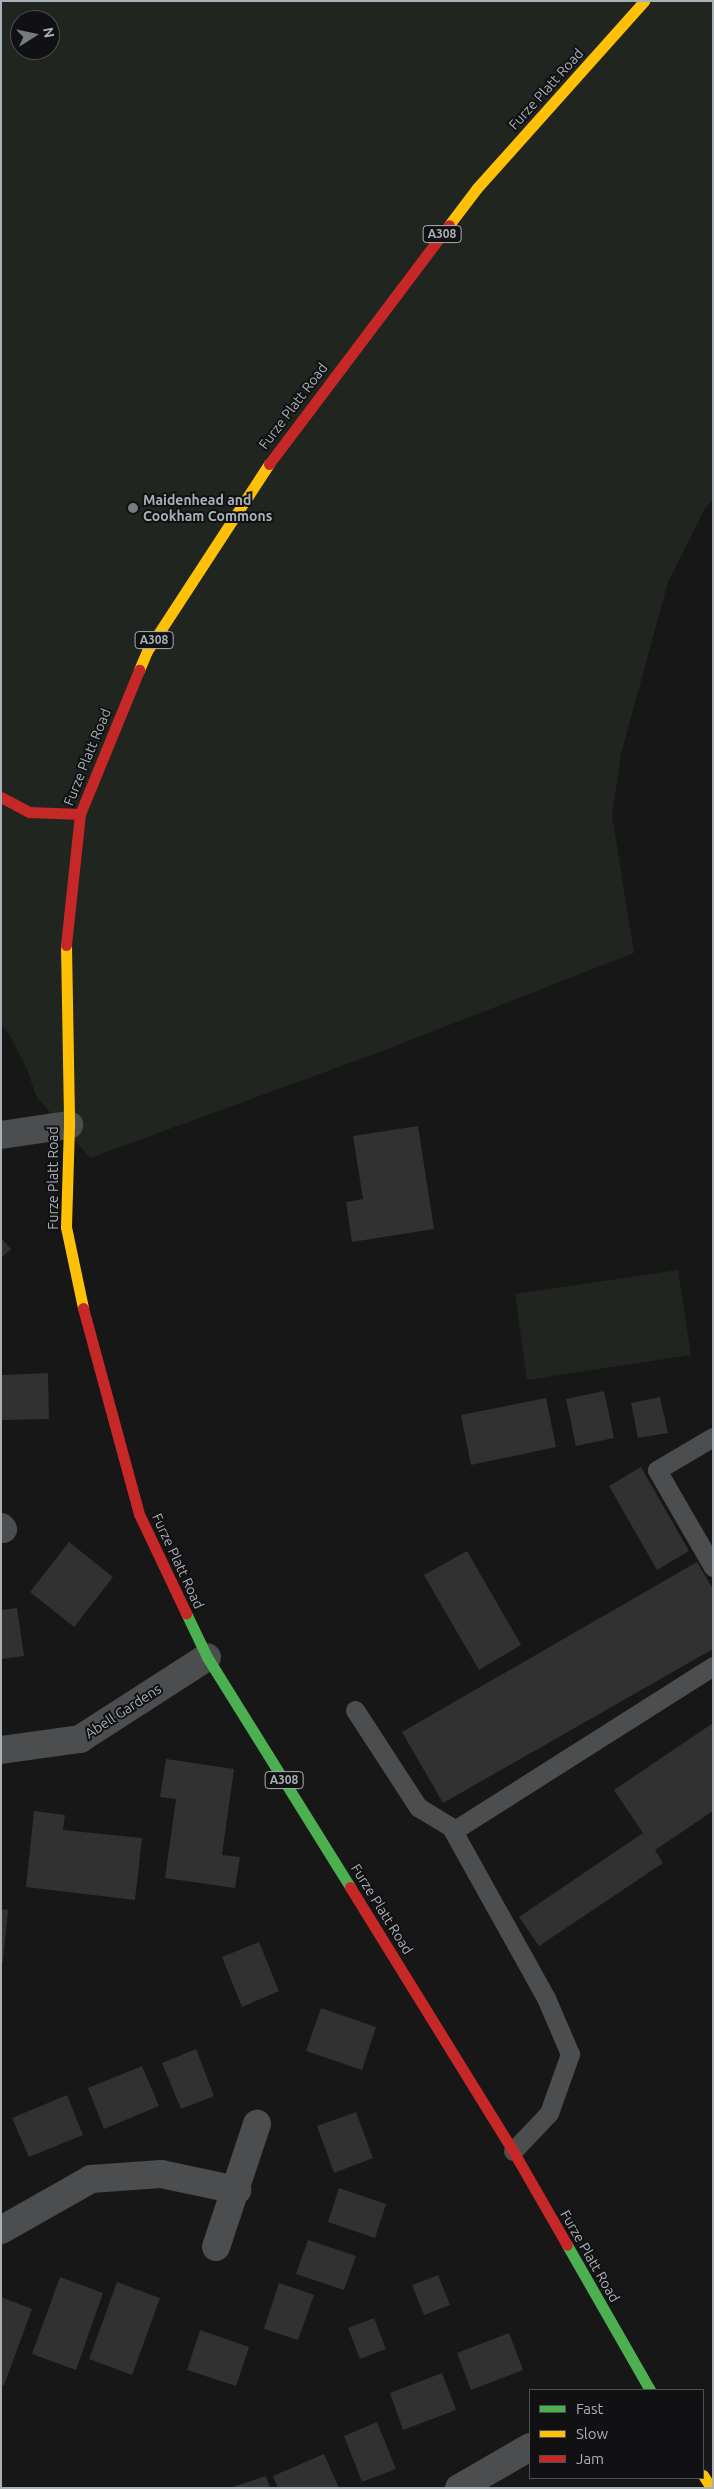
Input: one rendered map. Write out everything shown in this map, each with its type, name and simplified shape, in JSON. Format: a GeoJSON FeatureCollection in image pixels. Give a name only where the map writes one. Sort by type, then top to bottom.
{"type":"FeatureCollection","features":[{"type":"Feature","properties":{"kind":"main road","name":"Furze Platt Road"},"geometry":{"type":"LineString","coordinates":[[642,2388],[513,2151],[207,1657],[139,1514],[90,1341],[66,1227],[69,1125],[66,948],[80,814],[147,651],[256,480],[477,188],[644,1]]}},
{"type":"Feature","properties":{"kind":"main road"},"geometry":{"type":"LineString","coordinates":[[1,797],[29,812],[80,814]]}},
{"type":"Feature","properties":{"kind":"main road"},"geometry":{"type":"LineString","coordinates":[[704,2477],[711,2488]]}},
{"type":"Feature","properties":{"kind":"street"},"geometry":{"type":"LineString","coordinates":[[1,1135],[69,1125]]}},
{"type":"Feature","properties":{"kind":"street","name":"Abell Gardens"},"geometry":{"type":"LineString","coordinates":[[1,1750],[80,1739],[207,1657]]}},
{"type":"Feature","properties":{"kind":"street"},"geometry":{"type":"LineString","coordinates":[[216,2247],[237,2190],[257,2124]]}},
{"type":"Feature","properties":{"kind":"street"},"geometry":{"type":"LineString","coordinates":[[1,2230],[92,2179],[161,2174],[237,2190]]}},
{"type":"Feature","properties":{"kind":"street"},"geometry":{"type":"LineString","coordinates":[[459,2488],[529,2449]]}},
{"type":"Feature","properties":{"kind":"lane"},"geometry":{"type":"LineString","coordinates":[[713,1438],[657,1470],[713,1567]]}},
{"type":"Feature","properties":{"kind":"lane"},"geometry":{"type":"LineString","coordinates":[[513,2151],[550,2113],[570,2054],[546,1998],[453,1831],[713,1666]]}},
{"type":"Feature","properties":{"kind":"lane"},"geometry":{"type":"LineString","coordinates":[[355,1710],[418,1807],[456,1830]]}},
{"type":"Feature","properties":{"kind":"shaded area"},"geometry":{"type":"Polygon","coordinates":[[[1,1],[713,1],[713,500],[705,508],[668,582],[621,754],[612,815],[634,953],[385,1050],[90,1158],[36,1096],[27,1069],[9,1034],[1,1026],[1,1]]]}},
{"type":"Feature","properties":{"kind":"shaded area"},"geometry":{"type":"Polygon","coordinates":[[[678,1270],[691,1355],[527,1380],[515,1294],[678,1270]]]}},
{"type":"Feature","properties":{"kind":"building"},"geometry":{"type":"Polygon","coordinates":[[[418,1126],[434,1229],[352,1242],[346,1202],[363,1199],[353,1136],[418,1126]]]}},
{"type":"Feature","properties":{"kind":"building"},"geometry":{"type":"Polygon","coordinates":[[[1,1238],[11,1249],[1,1258],[1,1238]]]}},
{"type":"Feature","properties":{"kind":"building"},"geometry":{"type":"Polygon","coordinates":[[[48,1373],[49,1419],[1,1420],[1,1375],[48,1373]]]}},
{"type":"Feature","properties":{"kind":"building"},"geometry":{"type":"Polygon","coordinates":[[[604,1391],[614,1438],[576,1446],[566,1399],[604,1391]]]}},
{"type":"Feature","properties":{"kind":"building"},"geometry":{"type":"Polygon","coordinates":[[[660,1397],[668,1433],[638,1438],[631,1403],[660,1397]]]}},
{"type":"Feature","properties":{"kind":"building"},"geometry":{"type":"Polygon","coordinates":[[[546,1398],[556,1447],[471,1465],[461,1415],[546,1398]]]}},
{"type":"Feature","properties":{"kind":"building"},"geometry":{"type":"Polygon","coordinates":[[[641,1467],[689,1551],[657,1570],[609,1486],[641,1467]]]}},
{"type":"Feature","properties":{"kind":"building"},"geometry":{"type":"Polygon","coordinates":[[[69,1542],[113,1577],[74,1627],[30,1592],[69,1542]]]}},
{"type":"Feature","properties":{"kind":"building"},"geometry":{"type":"Polygon","coordinates":[[[467,1551],[521,1645],[479,1670],[424,1575],[467,1551]]]}},
{"type":"Feature","properties":{"kind":"building"},"geometry":{"type":"Polygon","coordinates":[[[697,1562],[713,1589],[713,1649],[443,1803],[402,1732],[697,1562]]]}},
{"type":"Feature","properties":{"kind":"building"},"geometry":{"type":"Polygon","coordinates":[[[17,1608],[24,1656],[1,1659],[1,1610],[17,1608]]]}},
{"type":"Feature","properties":{"kind":"building"},"geometry":{"type":"Polygon","coordinates":[[[713,1723],[713,1811],[655,1850],[663,1863],[539,1946],[519,1917],[643,1833],[614,1790],[713,1723]]]}},
{"type":"Feature","properties":{"kind":"building"},"geometry":{"type":"Polygon","coordinates":[[[166,1759],[234,1769],[222,1855],[240,1857],[235,1888],[165,1878],[176,1799],[160,1797],[166,1759]]]}},
{"type":"Feature","properties":{"kind":"building"},"geometry":{"type":"Polygon","coordinates":[[[34,1811],[65,1815],[63,1830],[142,1838],[135,1900],[26,1887],[34,1811]]]}},
{"type":"Feature","properties":{"kind":"building"},"geometry":{"type":"Polygon","coordinates":[[[1,1909],[8,1910],[3,1962],[1,1962],[1,1909]]]}},
{"type":"Feature","properties":{"kind":"building"},"geometry":{"type":"Polygon","coordinates":[[[259,1942],[279,1991],[242,2007],[222,1957],[259,1942]]]}},
{"type":"Feature","properties":{"kind":"building"},"geometry":{"type":"Polygon","coordinates":[[[321,2008],[376,2027],[362,2070],[306,2051],[321,2008]]]}},
{"type":"Feature","properties":{"kind":"building"},"geometry":{"type":"Polygon","coordinates":[[[196,2049],[214,2096],[181,2109],[162,2063],[196,2049]]]}},
{"type":"Feature","properties":{"kind":"building"},"geometry":{"type":"Polygon","coordinates":[[[142,2066],[159,2106],[104,2129],[88,2088],[142,2066]]]}},
{"type":"Feature","properties":{"kind":"building"},"geometry":{"type":"Polygon","coordinates":[[[67,2095],[83,2135],[29,2157],[12,2118],[67,2095]]]}},
{"type":"Feature","properties":{"kind":"building"},"geometry":{"type":"Polygon","coordinates":[[[356,2112],[373,2158],[334,2173],[317,2126],[356,2112]]]}},
{"type":"Feature","properties":{"kind":"building"},"geometry":{"type":"Polygon","coordinates":[[[339,2188],[386,2204],[375,2238],[328,2222],[339,2188]]]}},
{"type":"Feature","properties":{"kind":"building"},"geometry":{"type":"Polygon","coordinates":[[[308,2240],[356,2256],[344,2290],[296,2274],[308,2240]]]}},
{"type":"Feature","properties":{"kind":"building"},"geometry":{"type":"Polygon","coordinates":[[[438,2275],[450,2305],[424,2315],[412,2285],[438,2275]]]}},
{"type":"Feature","properties":{"kind":"building"},"geometry":{"type":"Polygon","coordinates":[[[60,2277],[103,2293],[76,2370],[32,2354],[60,2277]]]}},
{"type":"Feature","properties":{"kind":"building"},"geometry":{"type":"Polygon","coordinates":[[[117,2282],[160,2298],[132,2375],[89,2359],[117,2282]]]}},
{"type":"Feature","properties":{"kind":"building"},"geometry":{"type":"Polygon","coordinates":[[[279,2283],[314,2295],[298,2340],[264,2329],[279,2283]]]}},
{"type":"Feature","properties":{"kind":"building"},"geometry":{"type":"Polygon","coordinates":[[[1,2297],[32,2309],[4,2385],[1,2385],[1,2297]]]}},
{"type":"Feature","properties":{"kind":"building"},"geometry":{"type":"Polygon","coordinates":[[[374,2318],[386,2349],[360,2359],[348,2328],[374,2318]]]}},
{"type":"Feature","properties":{"kind":"building"},"geometry":{"type":"Polygon","coordinates":[[[200,2330],[249,2347],[236,2386],[187,2370],[200,2330]]]}},
{"type":"Feature","properties":{"kind":"building"},"geometry":{"type":"Polygon","coordinates":[[[509,2333],[523,2370],[471,2390],[457,2353],[509,2333]]]}},
{"type":"Feature","properties":{"kind":"building"},"geometry":{"type":"Polygon","coordinates":[[[442,2373],[456,2410],[403,2430],[390,2393],[442,2373]]]}},
{"type":"Feature","properties":{"kind":"building"},"geometry":{"type":"Polygon","coordinates":[[[377,2422],[396,2469],[362,2482],[344,2436],[377,2422]]]}},
{"type":"Feature","properties":{"kind":"building"},"geometry":{"type":"Polygon","coordinates":[[[324,2454],[339,2488],[278,2488],[273,2476],[324,2454]]]}},
{"type":"Feature","properties":{"kind":"building"},"geometry":{"type":"Polygon","coordinates":[[[266,2476],[270,2488],[233,2488],[233,2487],[266,2476]]]}},
{"type":"Feature","properties":{"kind":"traffic: fast"},"geometry":{"type":"LineString","coordinates":[[186,1613],[207,1657],[350,1887]]}},
{"type":"Feature","properties":{"kind":"traffic: fast"},"geometry":{"type":"LineString","coordinates":[[567,2245],[649,2389]]}},
{"type":"Feature","properties":{"kind":"traffic: slow"},"geometry":{"type":"LineString","coordinates":[[449,225],[477,188],[644,1]]}},
{"type":"Feature","properties":{"kind":"traffic: slow"},"geometry":{"type":"LineString","coordinates":[[139,670],[147,651],[269,464]]}},
{"type":"Feature","properties":{"kind":"traffic: slow"},"geometry":{"type":"LineString","coordinates":[[66,945],[69,1125],[66,1227],[83,1308]]}},
{"type":"Feature","properties":{"kind":"traffic: slow"},"geometry":{"type":"LineString","coordinates":[[704,2477],[711,2488]]}},
{"type":"Feature","properties":{"kind":"traffic: jam"},"geometry":{"type":"LineString","coordinates":[[269,464],[449,225]]}},
{"type":"Feature","properties":{"kind":"traffic: jam"},"geometry":{"type":"LineString","coordinates":[[66,945],[80,814],[139,670]]}},
{"type":"Feature","properties":{"kind":"traffic: jam"},"geometry":{"type":"LineString","coordinates":[[1,797],[29,812],[80,814]]}},
{"type":"Feature","properties":{"kind":"traffic: jam"},"geometry":{"type":"LineString","coordinates":[[83,1308],[139,1514],[186,1613]]}},
{"type":"Feature","properties":{"kind":"traffic: jam"},"geometry":{"type":"LineString","coordinates":[[350,1887],[513,2151],[567,2245]]}},
{"type":"Feature","properties":{"kind":"place","name":"Maidenhead and Cookham Commons"},"geometry":{"type":"Point","coordinates":[133,508]}}]}
